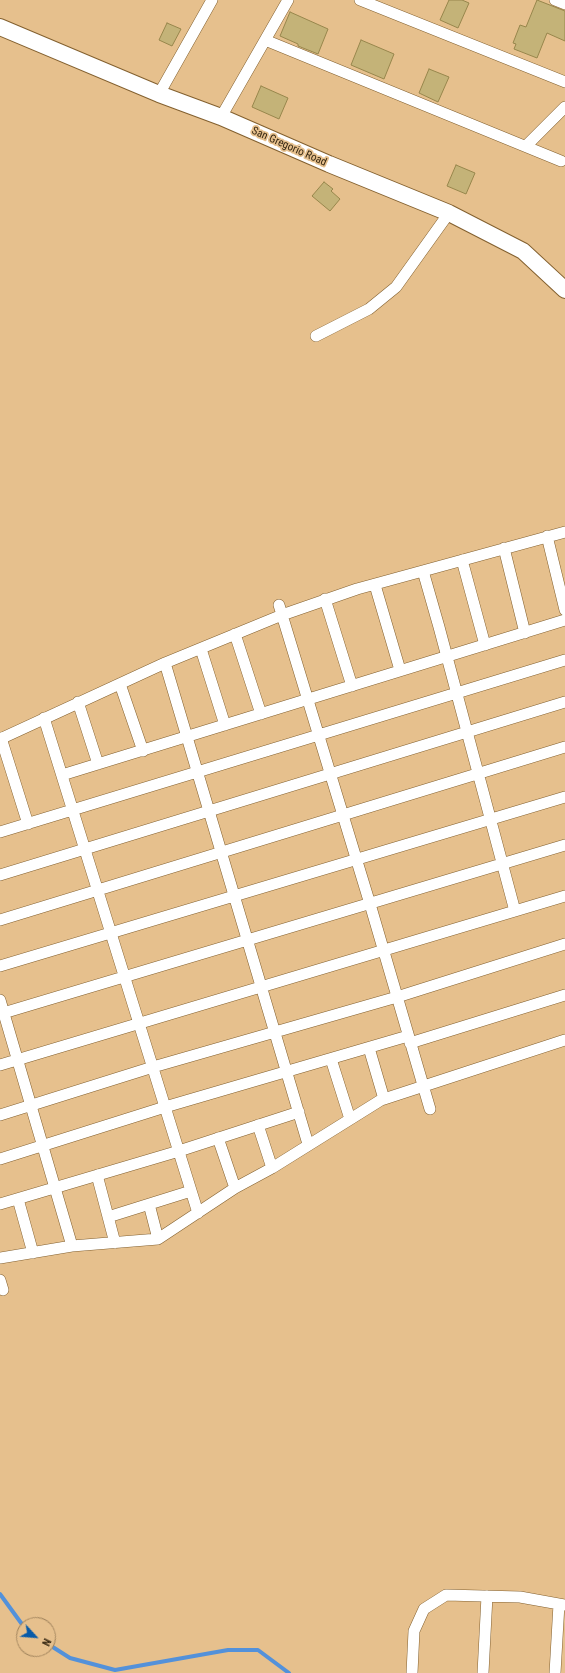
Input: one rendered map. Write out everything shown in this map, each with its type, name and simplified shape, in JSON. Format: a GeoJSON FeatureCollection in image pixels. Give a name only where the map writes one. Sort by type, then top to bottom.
{"type":"FeatureCollection","features":[{"type":"Feature","properties":{"kind":"street"},"geometry":{"type":"LineString","coordinates":[[159,94],[212,0]]}},
{"type":"Feature","properties":{"kind":"street"},"geometry":{"type":"LineString","coordinates":[[221,117],[288,0]]}},
{"type":"Feature","properties":{"kind":"street"},"geometry":{"type":"LineString","coordinates":[[360,0],[565,82]]}},
{"type":"Feature","properties":{"kind":"street"},"geometry":{"type":"LineString","coordinates":[[555,0],[565,4]]}},
{"type":"Feature","properties":{"kind":"street","name":"San Gregorio Road"},"geometry":{"type":"LineString","coordinates":[[0,27],[159,94],[221,117],[329,164],[449,213],[523,251],[565,290]]}},
{"type":"Feature","properties":{"kind":"street"},"geometry":{"type":"LineString","coordinates":[[265,40],[561,161]]}},
{"type":"Feature","properties":{"kind":"street"},"geometry":{"type":"LineString","coordinates":[[526,146],[565,107]]}},
{"type":"Feature","properties":{"kind":"street"},"geometry":{"type":"LineString","coordinates":[[316,336],[369,309],[396,287],[449,213]]}},
{"type":"Feature","properties":{"kind":"street"},"geometry":{"type":"LineString","coordinates":[[28,824],[1,738],[165,663],[235,634],[280,610],[325,600],[375,584],[565,532]]}},
{"type":"Feature","properties":{"kind":"street"},"geometry":{"type":"LineString","coordinates":[[547,536],[565,610]]}},
{"type":"Feature","properties":{"kind":"street"},"geometry":{"type":"LineString","coordinates":[[504,548],[525,632]]}},
{"type":"Feature","properties":{"kind":"street"},"geometry":{"type":"LineString","coordinates":[[462,560],[485,645]]}},
{"type":"Feature","properties":{"kind":"street"},"geometry":{"type":"LineString","coordinates":[[423,571],[515,911]]}},
{"type":"Feature","properties":{"kind":"street"},"geometry":{"type":"LineString","coordinates":[[375,584],[400,670]]}},
{"type":"Feature","properties":{"kind":"street"},"geometry":{"type":"LineString","coordinates":[[325,600],[352,686]]}},
{"type":"Feature","properties":{"kind":"street"},"geometry":{"type":"LineString","coordinates":[[280,610],[370,904],[430,1109]]}},
{"type":"Feature","properties":{"kind":"street"},"geometry":{"type":"LineString","coordinates":[[62,775],[565,620]]}},
{"type":"Feature","properties":{"kind":"street"},"geometry":{"type":"LineString","coordinates":[[235,634],[261,714]]}},
{"type":"Feature","properties":{"kind":"street"},"geometry":{"type":"LineString","coordinates":[[201,649],[225,725]]}},
{"type":"Feature","properties":{"kind":"street"},"geometry":{"type":"LineString","coordinates":[[0,832],[565,660]]}},
{"type":"Feature","properties":{"kind":"street"},"geometry":{"type":"LineString","coordinates":[[165,663],[308,1144]]}},
{"type":"Feature","properties":{"kind":"street"},"geometry":{"type":"LineString","coordinates":[[120,684],[143,750]]}},
{"type":"Feature","properties":{"kind":"street"},"geometry":{"type":"LineString","coordinates":[[78,702],[98,764]]}},
{"type":"Feature","properties":{"kind":"street"},"geometry":{"type":"LineString","coordinates":[[0,875],[565,702]]}},
{"type":"Feature","properties":{"kind":"street"},"geometry":{"type":"LineString","coordinates":[[44,718],[198,1213]]}},
{"type":"Feature","properties":{"kind":"street"},"geometry":{"type":"LineString","coordinates":[[0,920],[565,747]]}},
{"type":"Feature","properties":{"kind":"street"},"geometry":{"type":"LineString","coordinates":[[0,966],[565,797]]}},
{"type":"Feature","properties":{"kind":"street"},"geometry":{"type":"LineString","coordinates":[[2,1014],[565,845]]}},
{"type":"Feature","properties":{"kind":"street"},"geometry":{"type":"LineString","coordinates":[[0,1065],[565,896]]}},
{"type":"Feature","properties":{"kind":"street"},"geometry":{"type":"LineString","coordinates":[[0,1115],[153,1067],[397,997],[565,944]]}},
{"type":"Feature","properties":{"kind":"street"},"geometry":{"type":"LineString","coordinates":[[0,1158],[165,1106],[369,1048],[409,1040],[565,995]]}},
{"type":"Feature","properties":{"kind":"street"},"geometry":{"type":"LineString","coordinates":[[0,1000],[2,1014],[32,1105],[72,1246]]}},
{"type":"Feature","properties":{"kind":"street"},"geometry":{"type":"LineString","coordinates":[[0,1258],[72,1246],[158,1239],[235,1188],[272,1168],[308,1144],[384,1099],[565,1040]]}},
{"type":"Feature","properties":{"kind":"street"},"geometry":{"type":"LineString","coordinates":[[369,1048],[384,1099]]}},
{"type":"Feature","properties":{"kind":"street"},"geometry":{"type":"LineString","coordinates":[[331,1059],[350,1119]]}},
{"type":"Feature","properties":{"kind":"street"},"geometry":{"type":"LineString","coordinates":[[0,1204],[179,1151],[299,1112]]}},
{"type":"Feature","properties":{"kind":"street"},"geometry":{"type":"LineString","coordinates":[[258,1125],[272,1168]]}},
{"type":"Feature","properties":{"kind":"street"},"geometry":{"type":"LineString","coordinates":[[218,1138],[235,1188]]}},
{"type":"Feature","properties":{"kind":"street"},"geometry":{"type":"LineString","coordinates":[[97,1175],[115,1243]]}},
{"type":"Feature","properties":{"kind":"street"},"geometry":{"type":"LineString","coordinates":[[108,1217],[191,1191]]}},
{"type":"Feature","properties":{"kind":"street"},"geometry":{"type":"LineString","coordinates":[[18,1199],[33,1252]]}},
{"type":"Feature","properties":{"kind":"street"},"geometry":{"type":"LineString","coordinates":[[149,1204],[158,1239]]}},
{"type":"Feature","properties":{"kind":"street"},"geometry":{"type":"LineString","coordinates":[[412,1673],[414,1631],[424,1609],[446,1595],[520,1597],[562,1604],[555,1673]]}},
{"type":"Feature","properties":{"kind":"street"},"geometry":{"type":"LineString","coordinates":[[483,1673],[487,1596]]}},
{"type":"Feature","properties":{"kind":"building"},"geometry":{"type":"Polygon","coordinates":[[[449,0],[462,0],[469,3],[458,28],[440,20],[449,0]]]}},
{"type":"Feature","properties":{"kind":"building"},"geometry":{"type":"Polygon","coordinates":[[[537,0],[565,11],[565,41],[547,33],[537,58],[514,49],[516,44],[513,43],[520,25],[526,27],[537,0]]]}},
{"type":"Feature","properties":{"kind":"building"},"geometry":{"type":"Polygon","coordinates":[[[290,12],[328,29],[318,54],[298,46],[298,44],[280,36],[290,12]]]}},
{"type":"Feature","properties":{"kind":"building"},"geometry":{"type":"Polygon","coordinates":[[[167,23],[181,29],[172,46],[159,40],[167,23]]]}},
{"type":"Feature","properties":{"kind":"building"},"geometry":{"type":"Polygon","coordinates":[[[361,40],[394,54],[384,79],[351,65],[361,40]]]}},
{"type":"Feature","properties":{"kind":"building"},"geometry":{"type":"Polygon","coordinates":[[[429,69],[449,77],[438,102],[419,93],[429,69]]]}},
{"type":"Feature","properties":{"kind":"building"},"geometry":{"type":"Polygon","coordinates":[[[261,86],[288,98],[279,119],[252,107],[261,86]]]}},
{"type":"Feature","properties":{"kind":"building"},"geometry":{"type":"Polygon","coordinates":[[[456,165],[475,173],[466,194],[447,186],[456,165]]]}},
{"type":"Feature","properties":{"kind":"building"},"geometry":{"type":"Polygon","coordinates":[[[324,182],[333,189],[331,191],[340,199],[330,211],[312,196],[324,182]]]}},
{"type":"Feature","properties":{"kind":"waterway"},"geometry":{"type":"LineString","coordinates":[[0,1594],[17,1617]]}},
{"type":"Feature","properties":{"kind":"waterway"},"geometry":{"type":"LineString","coordinates":[[56,1649],[70,1658],[115,1670],[228,1650],[258,1650],[289,1673]]}}]}
